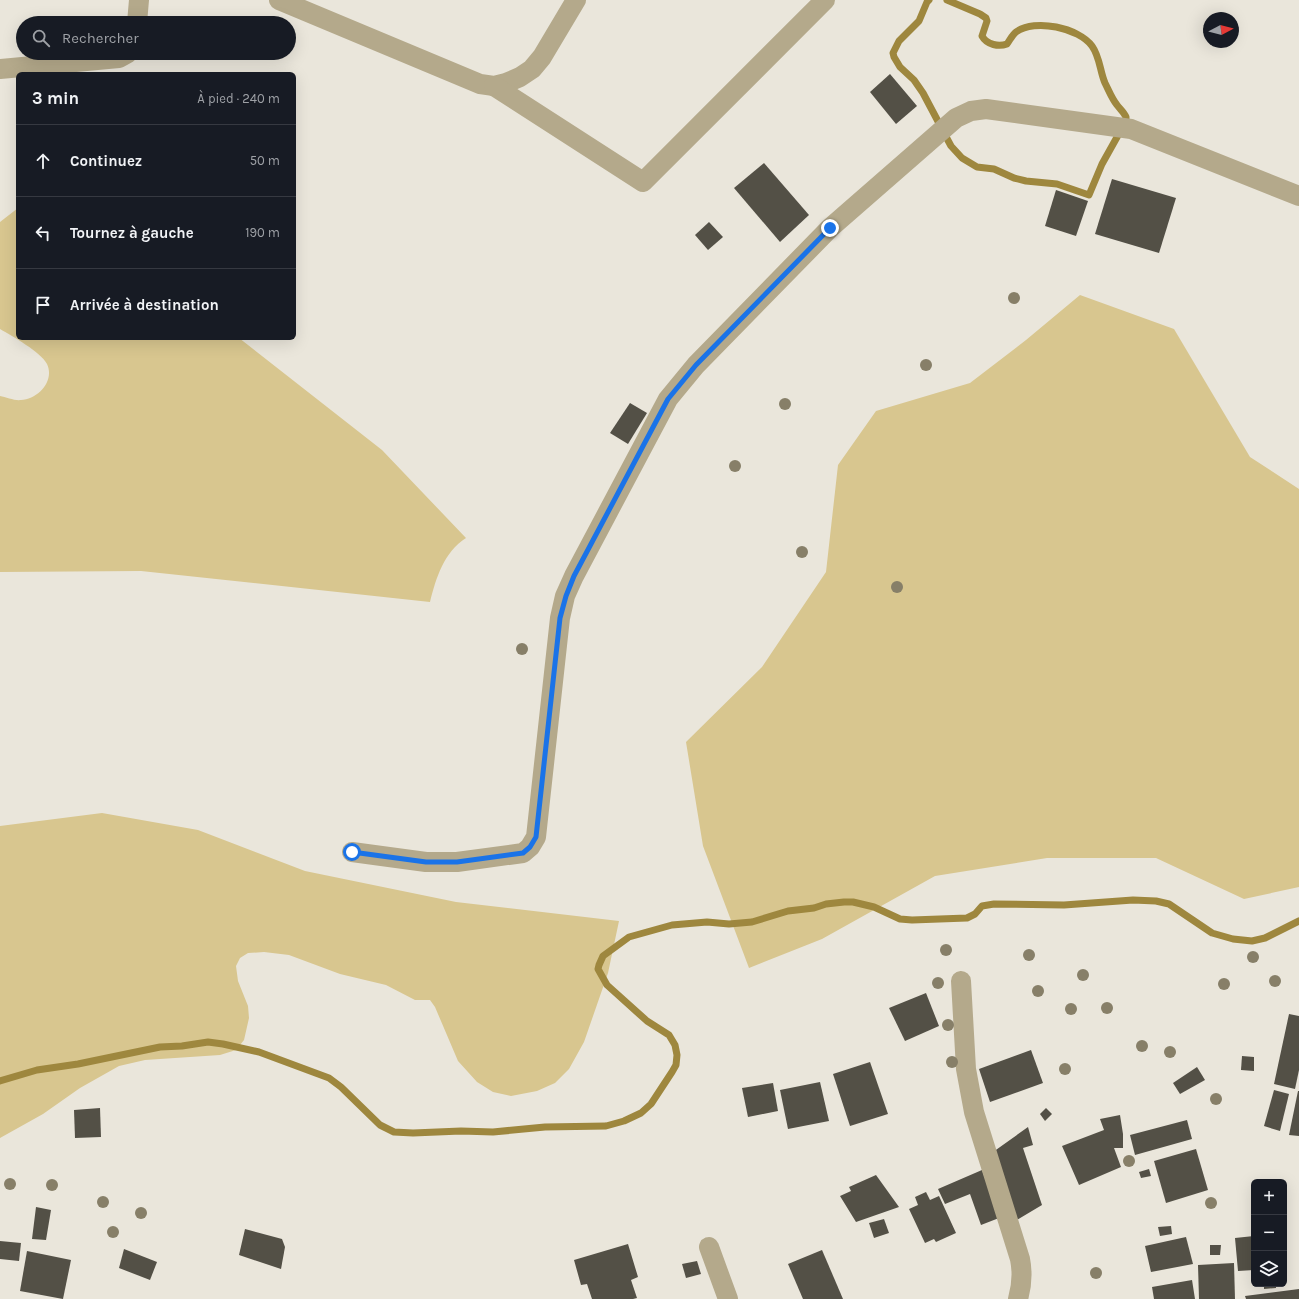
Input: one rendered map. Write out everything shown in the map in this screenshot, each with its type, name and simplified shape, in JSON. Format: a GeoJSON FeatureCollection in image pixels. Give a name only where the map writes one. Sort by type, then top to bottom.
{"type":"FeatureCollection","features":[{"type":"Feature","properties":{"kind":"street"},"geometry":{"type":"LineString","coordinates":[[138,16],[139,0]]}},
{"type":"Feature","properties":{"kind":"street"},"geometry":{"type":"LineString","coordinates":[[279,0],[480,84],[494,86],[520,77],[532,69],[542,57],[576,0]]}},
{"type":"Feature","properties":{"kind":"street"},"geometry":{"type":"LineString","coordinates":[[494,86],[643,182],[825,0]]}},
{"type":"Feature","properties":{"kind":"street"},"geometry":{"type":"LineString","coordinates":[[0,69],[97,60]]}},
{"type":"Feature","properties":{"kind":"street"},"geometry":{"type":"LineString","coordinates":[[352,852],[426,862],[457,862],[523,853],[530,847],[536,837],[560,618],[566,596],[574,576],[668,399],[696,365],[830,228],[956,118],[971,111],[986,109],[1131,129],[1299,196]]}},
{"type":"Feature","properties":{"kind":"street"},"geometry":{"type":"LineString","coordinates":[[961,981],[966,1069],[970,1092],[974,1112],[1020,1260],[1022,1274],[1021,1288],[1018,1299]]}},
{"type":"Feature","properties":{"kind":"street"},"geometry":{"type":"LineString","coordinates":[[709,1247],[728,1299]]}},
{"type":"Feature","properties":{"kind":"shaded area"},"geometry":{"type":"Polygon","coordinates":[[[16,210],[16,339],[0,329],[0,222],[16,210]]]}},
{"type":"Feature","properties":{"kind":"shaded area"},"geometry":{"type":"Polygon","coordinates":[[[1080,295],[1174,329],[1250,457],[1299,489],[1299,887],[1244,899],[1156,858],[1047,858],[935,876],[822,939],[749,968],[703,846],[686,742],[762,667],[826,572],[838,465],[876,411],[970,383],[1026,340],[1080,295]]]}},
{"type":"Feature","properties":{"kind":"shaded area"},"geometry":{"type":"Polygon","coordinates":[[[18,340],[242,340],[382,450],[466,538],[452,551],[442,566],[430,602],[141,571],[0,572],[0,396],[16,400],[27,399],[39,393],[47,383],[49,377],[49,370],[44,359],[18,340]]]}},
{"type":"Feature","properties":{"kind":"shaded area"},"geometry":{"type":"Polygon","coordinates":[[[102,813],[198,830],[305,871],[456,902],[619,921],[608,973],[584,1042],[569,1069],[555,1083],[537,1091],[511,1096],[493,1092],[477,1082],[458,1061],[435,1007],[430,1000],[415,1000],[386,985],[340,974],[289,955],[264,952],[248,953],[240,958],[236,966],[238,981],[248,1006],[249,1018],[244,1040],[236,1050],[220,1055],[145,1060],[119,1066],[80,1088],[43,1114],[0,1138],[0,826],[102,813]]]}},
{"type":"Feature","properties":{"kind":"building"},"geometry":{"type":"Polygon","coordinates":[[[890,74],[917,106],[896,124],[870,92],[890,74]]]}},
{"type":"Feature","properties":{"kind":"building"},"geometry":{"type":"Polygon","coordinates":[[[764,163],[809,215],[780,242],[734,188],[764,163]]]}},
{"type":"Feature","properties":{"kind":"building"},"geometry":{"type":"Polygon","coordinates":[[[1112,179],[1176,198],[1159,253],[1095,234],[1112,179]]]}},
{"type":"Feature","properties":{"kind":"building"},"geometry":{"type":"Polygon","coordinates":[[[1056,190],[1088,201],[1076,236],[1045,226],[1056,190]]]}},
{"type":"Feature","properties":{"kind":"building"},"geometry":{"type":"Polygon","coordinates":[[[709,222],[723,237],[708,250],[695,235],[709,222]]]}},
{"type":"Feature","properties":{"kind":"building"},"geometry":{"type":"Polygon","coordinates":[[[630,403],[647,413],[628,444],[610,433],[630,403]]]}},
{"type":"Feature","properties":{"kind":"building"},"geometry":{"type":"Polygon","coordinates":[[[926,993],[939,1026],[905,1041],[889,1008],[926,993]]]}},
{"type":"Feature","properties":{"kind":"building"},"geometry":{"type":"Polygon","coordinates":[[[1289,1014],[1299,1016],[1299,1070],[1295,1089],[1274,1084],[1289,1014]]]}},
{"type":"Feature","properties":{"kind":"building"},"geometry":{"type":"Polygon","coordinates":[[[1031,1050],[1043,1083],[990,1102],[979,1069],[1031,1050]]]}},
{"type":"Feature","properties":{"kind":"building"},"geometry":{"type":"Polygon","coordinates":[[[1242,1056],[1254,1057],[1254,1071],[1241,1070],[1242,1056]]]}},
{"type":"Feature","properties":{"kind":"building"},"geometry":{"type":"Polygon","coordinates":[[[870,1062],[888,1114],[850,1126],[833,1074],[870,1062]]]}},
{"type":"Feature","properties":{"kind":"building"},"geometry":{"type":"Polygon","coordinates":[[[1197,1067],[1205,1080],[1180,1094],[1173,1083],[1197,1067]]]}},
{"type":"Feature","properties":{"kind":"building"},"geometry":{"type":"Polygon","coordinates":[[[820,1082],[829,1121],[788,1129],[780,1090],[820,1082]]]}},
{"type":"Feature","properties":{"kind":"building"},"geometry":{"type":"Polygon","coordinates":[[[773,1083],[778,1111],[748,1117],[742,1088],[773,1083]]]}},
{"type":"Feature","properties":{"kind":"building"},"geometry":{"type":"Polygon","coordinates":[[[1274,1090],[1289,1094],[1280,1131],[1264,1126],[1274,1090]]]}},
{"type":"Feature","properties":{"kind":"building"},"geometry":{"type":"Polygon","coordinates":[[[1299,1091],[1299,1136],[1289,1135],[1299,1091]]]}},
{"type":"Feature","properties":{"kind":"building"},"geometry":{"type":"Polygon","coordinates":[[[100,1108],[101,1137],[75,1138],[74,1110],[100,1108]]]}},
{"type":"Feature","properties":{"kind":"building"},"geometry":{"type":"Polygon","coordinates":[[[1046,1108],[1052,1114],[1045,1121],[1040,1114],[1046,1108]]]}},
{"type":"Feature","properties":{"kind":"building"},"geometry":{"type":"Polygon","coordinates":[[[1120,1115],[1123,1134],[1123,1148],[1114,1148],[1121,1167],[1079,1185],[1062,1146],[1104,1130],[1100,1119],[1120,1115]]]}},
{"type":"Feature","properties":{"kind":"building"},"geometry":{"type":"Polygon","coordinates":[[[1187,1120],[1192,1139],[1135,1155],[1130,1135],[1187,1120]]]}},
{"type":"Feature","properties":{"kind":"building"},"geometry":{"type":"Polygon","coordinates":[[[1028,1127],[1033,1145],[1023,1148],[1042,1205],[1015,1221],[993,1152],[1028,1127]]]}},
{"type":"Feature","properties":{"kind":"building"},"geometry":{"type":"Polygon","coordinates":[[[1196,1149],[1208,1190],[1166,1203],[1154,1161],[1196,1149]]]}},
{"type":"Feature","properties":{"kind":"building"},"geometry":{"type":"Polygon","coordinates":[[[1149,1169],[1151,1176],[1141,1178],[1139,1172],[1149,1169]]]}},
{"type":"Feature","properties":{"kind":"building"},"geometry":{"type":"Polygon","coordinates":[[[982,1170],[999,1218],[981,1225],[970,1194],[945,1204],[938,1189],[982,1170]]]}},
{"type":"Feature","properties":{"kind":"building"},"geometry":{"type":"Polygon","coordinates":[[[876,1175],[899,1207],[856,1222],[840,1196],[851,1191],[849,1187],[876,1175]]]}},
{"type":"Feature","properties":{"kind":"building"},"geometry":{"type":"Polygon","coordinates":[[[926,1192],[930,1200],[939,1196],[956,1233],[936,1242],[934,1239],[925,1243],[909,1209],[918,1205],[915,1197],[926,1192]]]}},
{"type":"Feature","properties":{"kind":"building"},"geometry":{"type":"Polygon","coordinates":[[[36,1207],[51,1210],[46,1240],[32,1239],[36,1207]]]}},
{"type":"Feature","properties":{"kind":"building"},"geometry":{"type":"Polygon","coordinates":[[[884,1219],[889,1233],[874,1238],[869,1223],[884,1219]]]}},
{"type":"Feature","properties":{"kind":"building"},"geometry":{"type":"Polygon","coordinates":[[[1171,1226],[1172,1234],[1160,1236],[1158,1227],[1171,1226]]]}},
{"type":"Feature","properties":{"kind":"building"},"geometry":{"type":"Polygon","coordinates":[[[245,1229],[282,1239],[285,1247],[281,1269],[239,1255],[245,1229]]]}},
{"type":"Feature","properties":{"kind":"building"},"geometry":{"type":"Polygon","coordinates":[[[1251,1236],[1251,1270],[1238,1271],[1235,1238],[1251,1236]]]}},
{"type":"Feature","properties":{"kind":"building"},"geometry":{"type":"Polygon","coordinates":[[[1186,1237],[1193,1264],[1151,1272],[1145,1246],[1186,1237]]]}},
{"type":"Feature","properties":{"kind":"building"},"geometry":{"type":"Polygon","coordinates":[[[0,1241],[21,1243],[19,1261],[0,1259],[0,1241]]]}},
{"type":"Feature","properties":{"kind":"building"},"geometry":{"type":"Polygon","coordinates":[[[628,1244],[638,1277],[631,1280],[637,1298],[592,1299],[587,1284],[581,1285],[574,1260],[628,1244]]]}},
{"type":"Feature","properties":{"kind":"building"},"geometry":{"type":"Polygon","coordinates":[[[1210,1245],[1221,1245],[1220,1255],[1210,1255],[1210,1245]]]}},
{"type":"Feature","properties":{"kind":"building"},"geometry":{"type":"Polygon","coordinates":[[[124,1249],[157,1262],[150,1280],[119,1268],[124,1249]]]}},
{"type":"Feature","properties":{"kind":"building"},"geometry":{"type":"Polygon","coordinates":[[[822,1250],[843,1299],[803,1299],[788,1264],[822,1250]]]}},
{"type":"Feature","properties":{"kind":"building"},"geometry":{"type":"Polygon","coordinates":[[[27,1251],[71,1260],[63,1299],[20,1291],[27,1251]]]}},
{"type":"Feature","properties":{"kind":"building"},"geometry":{"type":"Polygon","coordinates":[[[697,1261],[701,1274],[686,1278],[682,1264],[697,1261]]]}},
{"type":"Feature","properties":{"kind":"building"},"geometry":{"type":"Polygon","coordinates":[[[1234,1263],[1235,1299],[1199,1299],[1198,1265],[1234,1263]]]}},
{"type":"Feature","properties":{"kind":"building"},"geometry":{"type":"Polygon","coordinates":[[[1192,1280],[1195,1299],[1154,1299],[1152,1287],[1192,1280]]]}},
{"type":"Feature","properties":{"kind":"building"},"geometry":{"type":"Polygon","coordinates":[[[1264,1287],[1276,1287],[1276,1288],[1264,1289],[1264,1287]]]}},
{"type":"Feature","properties":{"kind":"building"},"geometry":{"type":"Polygon","coordinates":[[[1299,1289],[1299,1299],[1246,1299],[1245,1296],[1299,1289]]]}},
{"type":"Feature","properties":{"kind":"waterway"},"geometry":{"type":"LineString","coordinates":[[929,0],[919,21],[899,41],[893,53],[900,67],[914,80],[923,93],[941,127]]}},
{"type":"Feature","properties":{"kind":"waterway"},"geometry":{"type":"LineString","coordinates":[[947,0],[986,18],[987,21],[982,36],[984,39],[993,44],[1007,44],[1016,32],[1024,28],[1034,26],[1056,27],[1077,34],[1086,40],[1095,50],[1105,83],[1126,119]]}},
{"type":"Feature","properties":{"kind":"waterway"},"geometry":{"type":"LineString","coordinates":[[944,133],[951,146],[962,158],[977,167],[994,169],[1014,178],[1026,181],[1057,184],[1089,195],[1102,164],[1121,130]]}},
{"type":"Feature","properties":{"kind":"waterway"},"geometry":{"type":"LineString","coordinates":[[0,1081],[37,1070],[78,1064],[160,1047],[182,1046],[208,1042],[259,1052],[329,1078],[341,1087],[380,1125],[394,1132],[493,1132],[545,1127],[606,1126],[624,1121],[641,1113],[651,1104],[676,1065],[677,1055],[675,1045],[669,1035],[647,1021],[607,985],[598,969],[603,956],[629,937],[672,925],[707,922],[729,924],[752,922],[788,911],[844,902],[853,902],[874,907],[900,919],[912,920],[967,918],[975,914],[982,906],[994,904],[1064,905],[1133,900],[1156,901],[1169,904],[1212,933],[1233,939],[1252,941],[1265,938],[1299,921]]}},
{"type":"Feature","properties":{"kind":"route"},"geometry":{"type":"LineString","coordinates":[[352,852],[426,862],[457,862],[523,853],[530,847],[536,837],[560,618],[566,596],[574,576],[668,399],[696,365],[830,228]]}}]}
